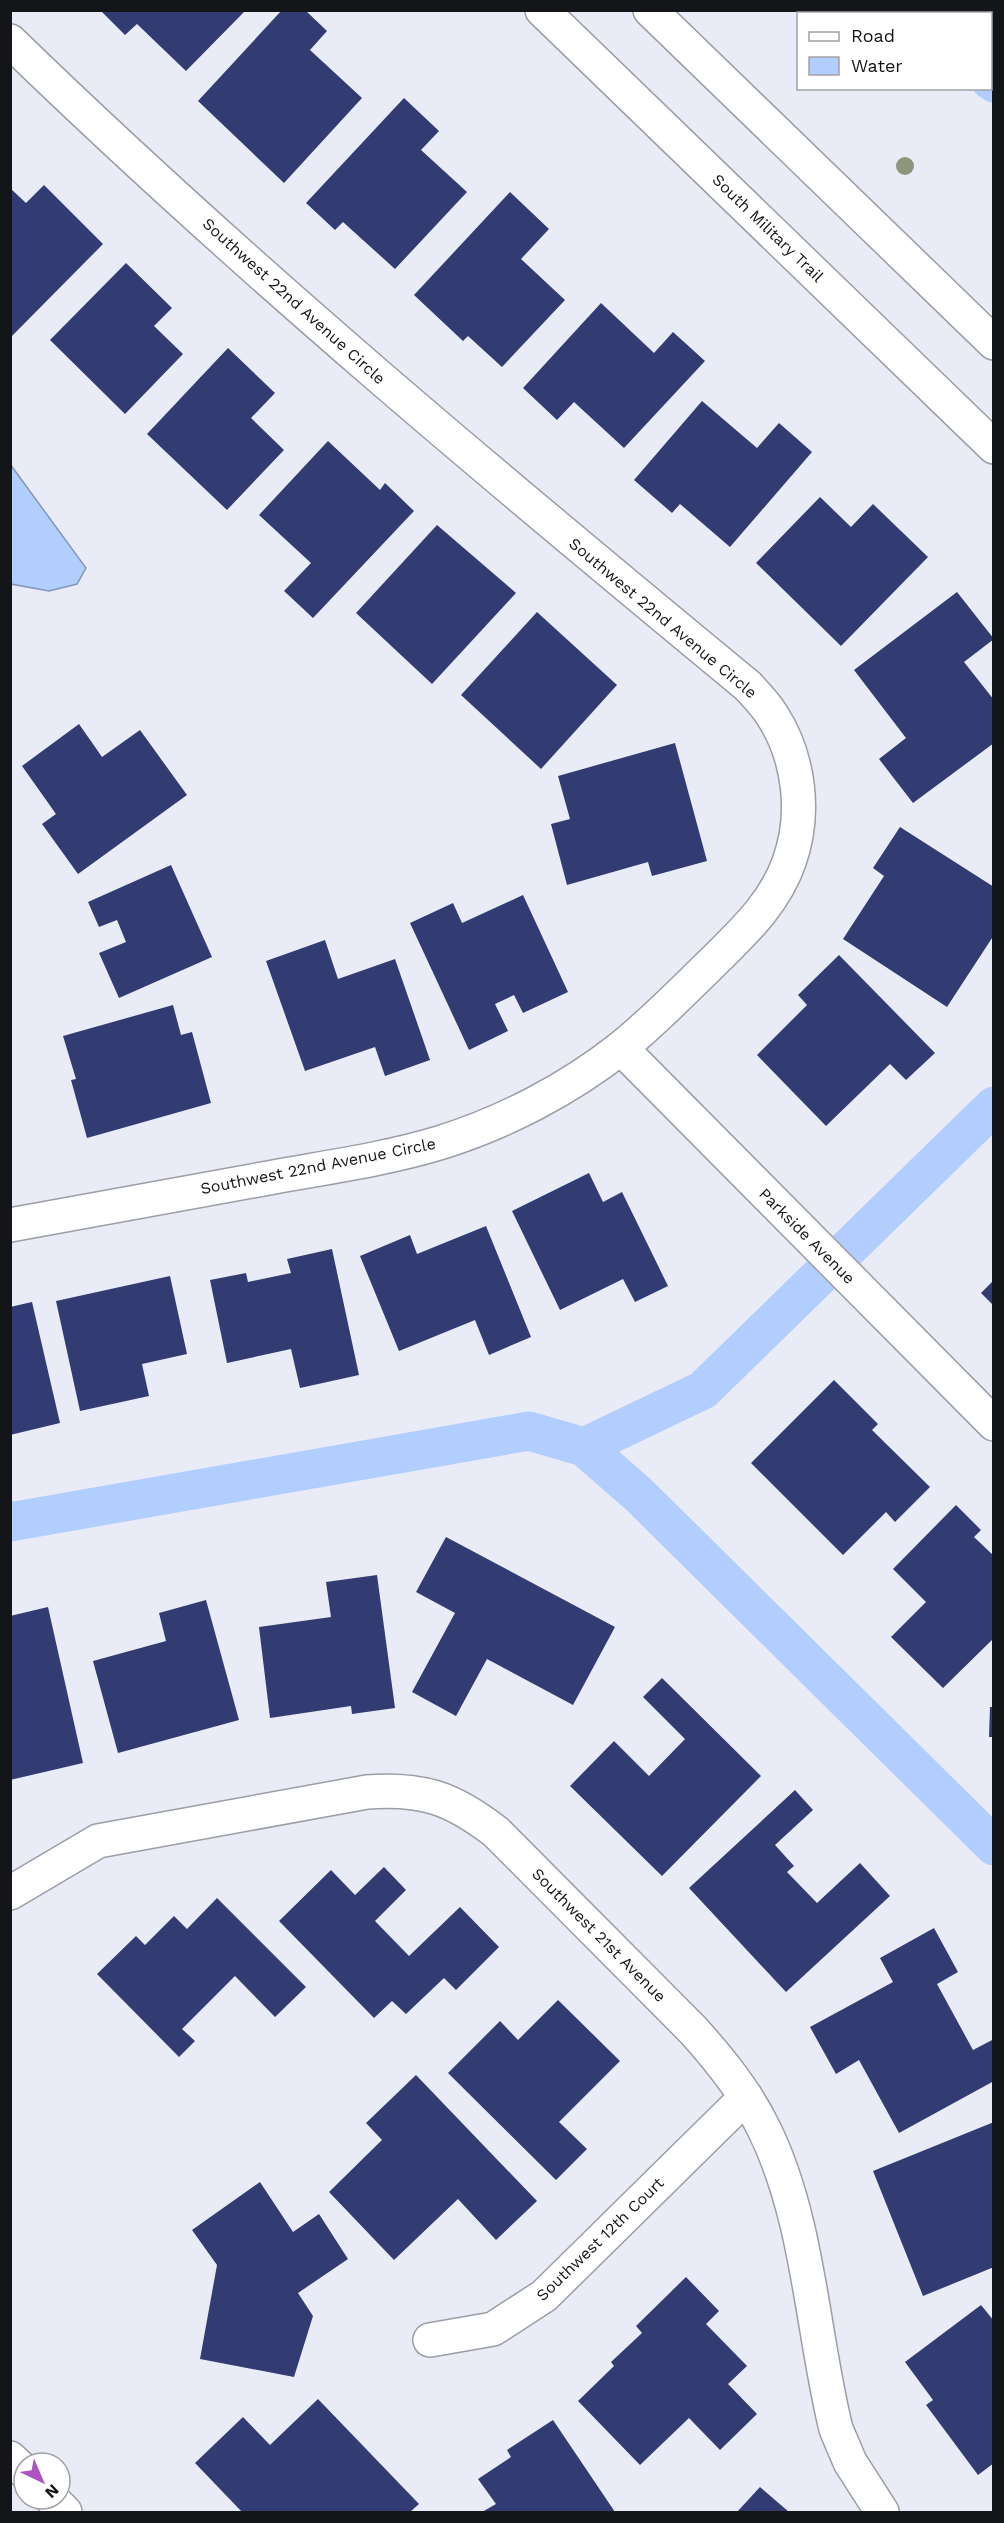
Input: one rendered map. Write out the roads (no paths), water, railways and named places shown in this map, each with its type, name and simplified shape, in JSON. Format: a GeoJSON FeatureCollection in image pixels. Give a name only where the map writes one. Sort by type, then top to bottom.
{"type":"FeatureCollection","features":[{"type":"Feature","properties":{"kind":"street","name":"South Military Trail"},"geometry":{"type":"LineString","coordinates":[[542,10],[993,447]]}},
{"type":"Feature","properties":{"kind":"street"},"geometry":{"type":"LineString","coordinates":[[650,10],[993,343]]}},
{"type":"Feature","properties":{"kind":"street","name":"Southwest 22nd Avenue Circle"},"geometry":{"type":"LineString","coordinates":[[10,41],[290,299],[489,472],[748,686],[772,716],[789,750],[798,786],[798,825],[789,862],[773,896],[749,926],[652,1021],[621,1048],[568,1085],[516,1112],[440,1143],[360,1161],[11,1223]]}},
{"type":"Feature","properties":{"kind":"street","name":"Parkside Avenue"},"geometry":{"type":"LineString","coordinates":[[621,1048],[993,1424]]}},
{"type":"Feature","properties":{"kind":"street","name":"Southwest 21st Avenue"},"geometry":{"type":"LineString","coordinates":[[10,1893],[98,1841],[368,1792],[402,1790],[436,1796],[468,1810],[496,1832],[693,2030],[717,2057],[746,2097],[764,2129],[789,2196],[836,2429],[850,2462],[882,2512]]}},
{"type":"Feature","properties":{"kind":"street","name":"Southwest 12th Court"},"geometry":{"type":"LineString","coordinates":[[430,2340],[493,2329],[544,2296],[746,2097]]}},
{"type":"Feature","properties":{"kind":"water"},"geometry":{"type":"Polygon","coordinates":[[[10,464],[86,568],[77,584],[49,591],[11,584],[10,464]]]}},
{"type":"Feature","properties":{"kind":"waterway"},"geometry":{"type":"LineString","coordinates":[[584,1447],[703,1390],[994,1106]]}},
{"type":"Feature","properties":{"kind":"waterway"},"geometry":{"type":"LineString","coordinates":[[10,1522],[529,1431],[584,1447],[638,1494],[994,1846]]}}]}
